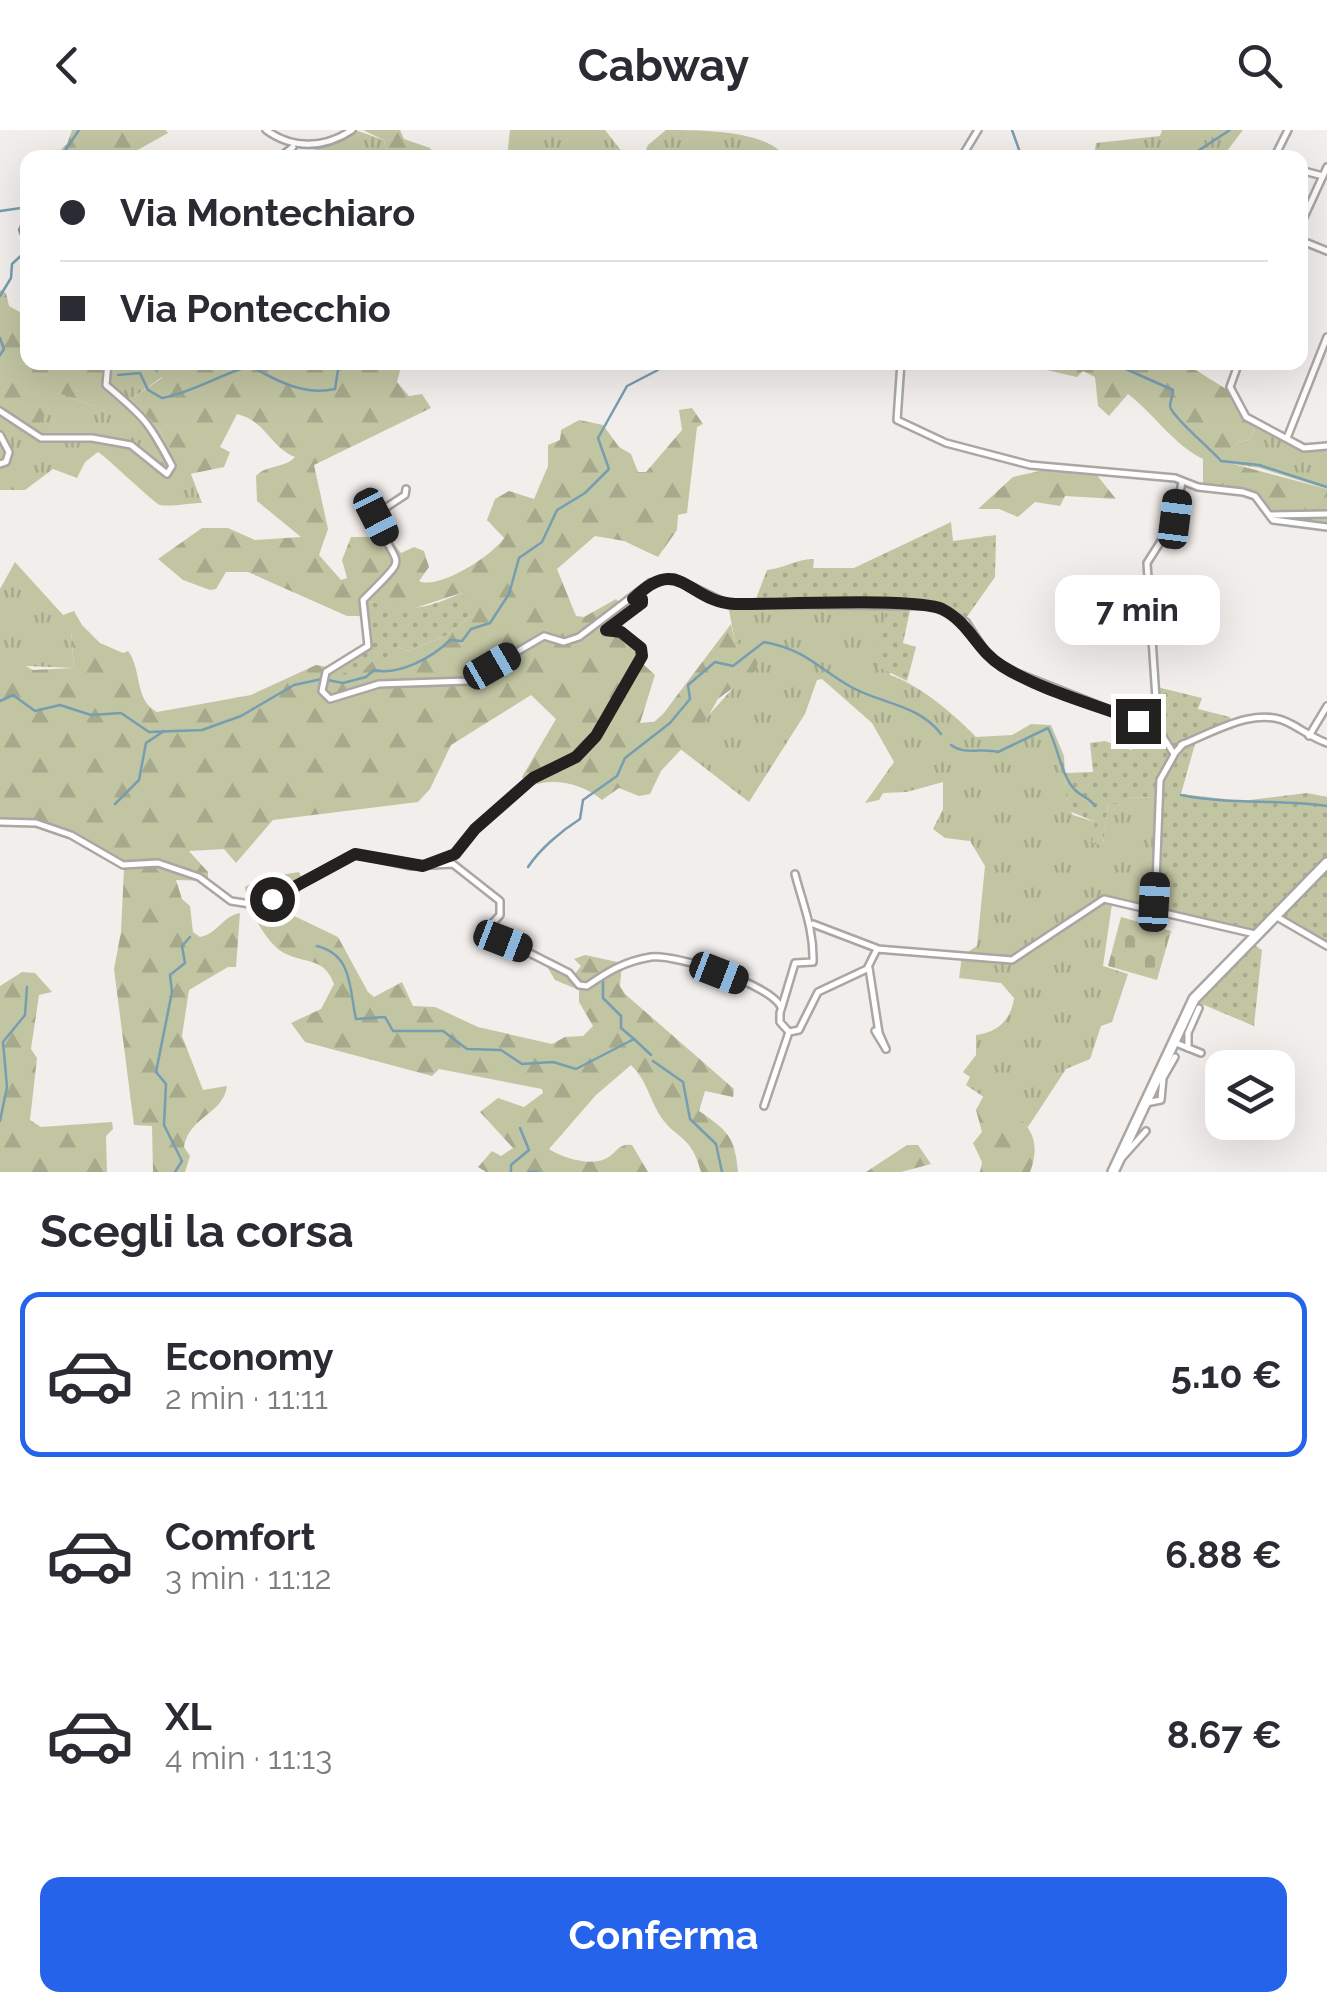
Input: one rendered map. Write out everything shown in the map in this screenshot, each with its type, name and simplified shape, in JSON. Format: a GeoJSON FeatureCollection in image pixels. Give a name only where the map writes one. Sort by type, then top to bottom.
{"type":"FeatureCollection","features":[{"type":"Feature","properties":{"kind":"main road"},"geometry":{"type":"LineString","coordinates":[[1113,1172],[1194,1000],[1278,918],[1327,863]]}},
{"type":"Feature","properties":{"kind":"street"},"geometry":{"type":"LineString","coordinates":[[266,130],[282,144],[296,146]]}},
{"type":"Feature","properties":{"kind":"street"},"geometry":{"type":"LineString","coordinates":[[290,150],[352,130]]}},
{"type":"Feature","properties":{"kind":"street"},"geometry":{"type":"LineString","coordinates":[[1308,208],[1327,167]]}},
{"type":"Feature","properties":{"kind":"street"},"geometry":{"type":"LineString","coordinates":[[1308,172],[1323,176]]}},
{"type":"Feature","properties":{"kind":"street"},"geometry":{"type":"LineString","coordinates":[[1286,438],[1327,337]]}},
{"type":"Feature","properties":{"kind":"street"},"geometry":{"type":"LineString","coordinates":[[0,411],[41,438],[92,438],[131,444],[167,474],[172,466],[154,428],[141,412],[106,385],[107,370]]}},
{"type":"Feature","properties":{"kind":"street"},"geometry":{"type":"LineString","coordinates":[[901,370],[900,424],[946,443],[1030,465],[1182,482],[1255,496],[1273,520],[1327,527]]}},
{"type":"Feature","properties":{"kind":"street"},"geometry":{"type":"LineString","coordinates":[[1236,370],[1230,387],[1242,413],[1304,448],[1327,446]]}},
{"type":"Feature","properties":{"kind":"street"},"geometry":{"type":"LineString","coordinates":[[0,435],[9,452],[6,462],[0,464]]}},
{"type":"Feature","properties":{"kind":"street"},"geometry":{"type":"LineString","coordinates":[[1158,729],[1147,562],[1175,519],[1182,482]]}},
{"type":"Feature","properties":{"kind":"street"},"geometry":{"type":"LineString","coordinates":[[406,489],[404,495],[376,514],[399,556],[395,572],[363,600],[368,646],[331,667],[323,678],[322,691],[335,699],[379,684],[467,680],[544,636],[564,642],[578,637],[650,583],[674,578],[728,604],[933,606],[966,622],[988,654],[1007,669],[1158,729],[1174,754]]}},
{"type":"Feature","properties":{"kind":"street"},"geometry":{"type":"LineString","coordinates":[[1271,515],[1327,514]]}},
{"type":"Feature","properties":{"kind":"street"},"geometry":{"type":"LineString","coordinates":[[423,866],[455,854],[475,829],[533,778],[570,762],[596,736],[642,656],[641,648],[621,632],[606,632],[643,601],[633,599]]}},
{"type":"Feature","properties":{"kind":"street"},"geometry":{"type":"LineString","coordinates":[[1309,736],[1327,706]]}},
{"type":"Feature","properties":{"kind":"street"},"geometry":{"type":"LineString","coordinates":[[1171,745],[1183,744],[1238,721],[1257,719],[1290,723],[1327,743]]}},
{"type":"Feature","properties":{"kind":"street"},"geometry":{"type":"LineString","coordinates":[[1154,908],[1160,780],[1183,744]]}},
{"type":"Feature","properties":{"kind":"street"},"geometry":{"type":"LineString","coordinates":[[0,822],[36,823],[71,835],[123,864],[151,861],[199,878],[231,901],[257,905],[268,919],[278,894],[355,854],[423,866],[453,864],[494,892],[502,908],[489,926],[492,934],[569,973],[579,985],[587,986],[602,971],[650,957],[670,957],[769,992],[781,1006]]}},
{"type":"Feature","properties":{"kind":"street"},"geometry":{"type":"LineString","coordinates":[[789,1032],[780,1022],[781,1006],[794,963],[813,962],[813,924],[801,903],[795,874]]}},
{"type":"Feature","properties":{"kind":"street"},"geometry":{"type":"LineString","coordinates":[[813,924],[877,948],[1012,960],[1098,902],[1115,898],[1258,935]]}},
{"type":"Feature","properties":{"kind":"street"},"geometry":{"type":"LineString","coordinates":[[1278,918],[1327,946]]}},
{"type":"Feature","properties":{"kind":"street"},"geometry":{"type":"LineString","coordinates":[[868,967],[884,1049],[876,1036],[868,967],[877,948]]}},
{"type":"Feature","properties":{"kind":"street"},"geometry":{"type":"LineString","coordinates":[[789,1032],[799,1030],[818,992],[868,967]]}},
{"type":"Feature","properties":{"kind":"street"},"geometry":{"type":"LineString","coordinates":[[1188,1048],[1188,1034],[1199,1008]]}},
{"type":"Feature","properties":{"kind":"street"},"geometry":{"type":"LineString","coordinates":[[764,1106],[789,1032]]}},
{"type":"Feature","properties":{"kind":"street"},"geometry":{"type":"LineString","coordinates":[[1173,1042],[1202,1053]]}},
{"type":"Feature","properties":{"kind":"street"},"geometry":{"type":"LineString","coordinates":[[1149,1098],[1159,1102],[1163,1078],[1175,1056]]}},
{"type":"Feature","properties":{"kind":"street"},"geometry":{"type":"LineString","coordinates":[[1118,1162],[1133,1150],[1146,1131]]}},
{"type":"Feature","properties":{"kind":"green space"},"geometry":{"type":"Polygon","coordinates":[[[72,130],[168,133],[138,150],[61,150],[72,130]]]}},
{"type":"Feature","properties":{"kind":"green space"},"geometry":{"type":"Polygon","coordinates":[[[355,130],[384,140],[386,150],[316,150],[312,146],[355,130]]]}},
{"type":"Feature","properties":{"kind":"green space"},"geometry":{"type":"Polygon","coordinates":[[[363,130],[400,130],[404,139],[432,150],[386,150],[384,140],[363,130]]]}},
{"type":"Feature","properties":{"kind":"green space"},"geometry":{"type":"Polygon","coordinates":[[[510,130],[605,130],[621,150],[508,150],[510,130]]]}},
{"type":"Feature","properties":{"kind":"green space"},"geometry":{"type":"Polygon","coordinates":[[[666,130],[714,131],[764,141],[778,150],[646,150],[666,130]]]}},
{"type":"Feature","properties":{"kind":"green space"},"geometry":{"type":"Polygon","coordinates":[[[1162,130],[1243,130],[1228,150],[1095,150],[1096,143],[1160,136],[1162,130]]]}},
{"type":"Feature","properties":{"kind":"green space"},"geometry":{"type":"Polygon","coordinates":[[[0,290],[6,293],[9,306],[20,312],[20,370],[103,370],[106,385],[93,406],[58,393],[37,428],[26,430],[9,412],[0,410],[0,290]]]}},
{"type":"Feature","properties":{"kind":"green space"},"geometry":{"type":"Polygon","coordinates":[[[103,370],[154,370],[162,377],[131,399],[160,430],[174,469],[191,474],[202,503],[160,505],[98,452],[85,462],[77,478],[53,469],[25,490],[0,490],[0,410],[9,412],[26,430],[58,393],[93,406],[103,370]]]}},
{"type":"Feature","properties":{"kind":"green space"},"geometry":{"type":"Polygon","coordinates":[[[154,370],[400,370],[397,382],[409,396],[422,394],[431,408],[314,465],[328,529],[319,555],[341,580],[347,578],[342,560],[351,537],[369,537],[375,530],[383,531],[401,553],[414,547],[424,551],[429,567],[419,581],[452,576],[477,562],[504,538],[487,520],[495,499],[509,491],[534,499],[548,466],[548,445],[560,440],[561,430],[579,420],[603,425],[619,447],[631,454],[638,472],[646,472],[682,430],[679,410],[692,408],[703,424],[697,427],[687,513],[678,515],[677,530],[658,557],[624,541],[595,536],[557,569],[576,616],[584,617],[616,599],[628,612],[623,626],[646,646],[643,664],[655,675],[640,723],[654,722],[663,714],[731,624],[735,642],[750,648],[758,663],[749,685],[734,687],[718,699],[702,727],[661,771],[650,794],[639,796],[619,788],[602,800],[567,783],[529,787],[522,777],[556,719],[531,695],[451,745],[430,789],[418,802],[273,820],[236,863],[224,849],[189,851],[208,872],[208,881],[176,880],[182,899],[190,906],[193,932],[200,937],[206,935],[240,913],[236,967],[228,967],[189,990],[182,1036],[203,1090],[227,1086],[219,1103],[187,1137],[184,1147],[190,1156],[185,1172],[153,1172],[152,1126],[134,1125],[114,969],[121,932],[124,869],[51,832],[0,822],[0,665],[18,662],[33,670],[74,668],[71,631],[82,625],[100,643],[123,653],[128,651],[141,692],[157,712],[251,695],[316,665],[361,673],[371,662],[389,657],[397,647],[409,651],[447,635],[471,616],[461,593],[406,611],[363,600],[362,616],[347,616],[248,572],[226,572],[216,589],[210,590],[183,580],[158,559],[202,528],[228,528],[255,540],[301,537],[257,501],[256,476],[295,457],[279,447],[255,422],[237,414],[220,447],[230,452],[224,467],[185,475],[174,469],[160,430],[131,399],[162,378],[154,370]]]}},
{"type":"Feature","properties":{"kind":"green space"},"geometry":{"type":"Polygon","coordinates":[[[1046,370],[1196,370],[1231,392],[1241,414],[1256,426],[1249,440],[1237,442],[1233,464],[1327,489],[1327,523],[1267,518],[1250,494],[1203,487],[1203,459],[1183,446],[1128,394],[1109,416],[1098,406],[1095,377],[1083,371],[1077,377],[1046,370]]]}},
{"type":"Feature","properties":{"kind":"green space"},"geometry":{"type":"Polygon","coordinates":[[[1256,426],[1306,449],[1327,446],[1327,489],[1260,468],[1232,464],[1237,442],[1249,440],[1256,426]]]}},
{"type":"Feature","properties":{"kind":"green space"},"geometry":{"type":"Polygon","coordinates":[[[1053,468],[1096,474],[1116,499],[1065,496],[1060,506],[1035,502],[1018,517],[999,509],[978,509],[1013,477],[1053,468]]]}},
{"type":"Feature","properties":{"kind":"green space"},"geometry":{"type":"Polygon","coordinates":[[[951,522],[953,541],[996,535],[995,577],[964,621],[940,608],[911,606],[903,643],[916,647],[907,681],[872,664],[887,608],[754,604],[767,570],[808,559],[814,559],[813,568],[854,568],[951,522]]]}},
{"type":"Feature","properties":{"kind":"green space"},"geometry":{"type":"Polygon","coordinates":[[[15,562],[63,615],[74,611],[82,625],[71,632],[74,668],[0,665],[0,589],[15,562]]]}},
{"type":"Feature","properties":{"kind":"green space"},"geometry":{"type":"Polygon","coordinates":[[[461,593],[472,605],[471,616],[447,635],[409,651],[397,647],[389,664],[371,662],[361,673],[340,675],[329,668],[364,648],[363,600],[413,608],[461,593]]]}},
{"type":"Feature","properties":{"kind":"green space"},"geometry":{"type":"Polygon","coordinates":[[[728,605],[887,607],[890,675],[936,701],[976,737],[1012,735],[1031,724],[1051,725],[1064,756],[1067,805],[1073,815],[1095,822],[1103,845],[1108,804],[1125,798],[1158,797],[1157,907],[1113,897],[1103,966],[1128,974],[1112,1022],[1101,1026],[1090,1059],[1066,1069],[1028,1127],[966,1085],[970,1077],[963,1072],[976,1055],[976,1035],[1002,1024],[1014,998],[1001,983],[959,978],[962,956],[977,946],[985,866],[970,841],[945,838],[933,829],[943,809],[943,782],[907,792],[883,793],[879,800],[865,803],[894,762],[872,723],[822,679],[817,680],[805,714],[749,802],[679,748],[734,687],[735,642],[728,605]]]}},
{"type":"Feature","properties":{"kind":"green space"},"geometry":{"type":"Polygon","coordinates":[[[1157,687],[1202,698],[1198,709],[1230,717],[1231,724],[1197,737],[1181,794],[1242,801],[1307,793],[1327,797],[1327,944],[1277,915],[1256,932],[1157,907],[1158,797],[1126,798],[1125,803],[1108,804],[1103,846],[1092,843],[1095,822],[1067,810],[1065,773],[1093,772],[1090,743],[1105,741],[1131,750],[1160,733],[1157,687]]]}},
{"type":"Feature","properties":{"kind":"green space"},"geometry":{"type":"Polygon","coordinates":[[[299,872],[304,883],[290,914],[338,937],[368,992],[374,997],[402,982],[413,1006],[435,1007],[478,1027],[552,1044],[565,1037],[583,1036],[593,1026],[579,1002],[579,990],[555,980],[546,965],[549,960],[575,974],[581,966],[574,959],[585,955],[622,963],[620,986],[625,994],[734,1089],[733,1097],[705,1091],[699,1111],[729,1136],[738,1172],[701,1172],[692,1150],[665,1122],[631,1065],[596,1095],[549,1149],[591,1162],[632,1145],[648,1172],[486,1172],[478,1167],[492,1151],[501,1156],[513,1148],[480,1112],[498,1098],[524,1107],[543,1093],[542,1089],[439,1069],[432,1076],[305,1042],[291,1023],[321,1009],[334,984],[320,965],[284,953],[270,941],[253,914],[245,887],[257,879],[299,872]]]}},
{"type":"Feature","properties":{"kind":"green space"},"geometry":{"type":"Polygon","coordinates":[[[1121,917],[1171,931],[1157,980],[1108,966],[1121,917]]]}},
{"type":"Feature","properties":{"kind":"green space"},"geometry":{"type":"Polygon","coordinates":[[[1253,944],[1262,950],[1254,1026],[1197,1002],[1253,944]]]}},
{"type":"Feature","properties":{"kind":"green space"},"geometry":{"type":"Polygon","coordinates":[[[22,972],[35,973],[52,992],[39,995],[31,1049],[37,1058],[30,1120],[41,1127],[112,1122],[113,1129],[106,1136],[107,1172],[0,1172],[0,986],[22,972]]]}},
{"type":"Feature","properties":{"kind":"green space"},"geometry":{"type":"Polygon","coordinates":[[[984,1095],[1026,1125],[1034,1145],[1030,1172],[980,1172],[982,1162],[973,1143],[982,1132],[976,1110],[984,1095]]]}},
{"type":"Feature","properties":{"kind":"green space"},"geometry":{"type":"Polygon","coordinates":[[[907,1145],[918,1145],[931,1164],[901,1172],[866,1172],[907,1145]]]}},
{"type":"Feature","properties":{"kind":"waterway"},"geometry":{"type":"LineString","coordinates":[[65,150],[79,130]]}},
{"type":"Feature","properties":{"kind":"waterway"},"geometry":{"type":"LineString","coordinates":[[1012,130],[1019,150]]}},
{"type":"Feature","properties":{"kind":"waterway"},"geometry":{"type":"LineString","coordinates":[[1199,150],[1230,130]]}},
{"type":"Feature","properties":{"kind":"waterway"},"geometry":{"type":"LineString","coordinates":[[0,211],[20,208]]}},
{"type":"Feature","properties":{"kind":"waterway"},"geometry":{"type":"LineString","coordinates":[[20,228],[20,232]]}},
{"type":"Feature","properties":{"kind":"waterway"},"geometry":{"type":"LineString","coordinates":[[0,296],[11,278],[12,264],[20,257]]}},
{"type":"Feature","properties":{"kind":"waterway"},"geometry":{"type":"LineString","coordinates":[[0,338],[4,349],[0,355]]}},
{"type":"Feature","properties":{"kind":"waterway"},"geometry":{"type":"LineString","coordinates":[[118,375],[140,373],[148,390],[162,398],[240,370]]}},
{"type":"Feature","properties":{"kind":"waterway"},"geometry":{"type":"LineString","coordinates":[[258,370],[291,386],[324,391],[335,389],[338,370]]}},
{"type":"Feature","properties":{"kind":"waterway"},"geometry":{"type":"LineString","coordinates":[[0,701],[13,695],[35,711],[60,705],[91,715],[121,713],[149,732],[202,730],[241,716],[294,685],[322,679],[343,683],[366,677],[374,670],[405,668],[450,640],[462,641],[471,629],[490,623],[509,594],[519,558],[542,542],[557,510],[585,493],[609,469],[598,438],[627,386],[658,370]]}},
{"type":"Feature","properties":{"kind":"waterway"},"geometry":{"type":"LineString","coordinates":[[1128,370],[1173,390],[1172,411],[1221,461],[1259,465],[1327,487]]}},
{"type":"Feature","properties":{"kind":"waterway"},"geometry":{"type":"LineString","coordinates":[[528,867],[551,841],[580,819],[583,800],[617,776],[625,758],[670,723],[690,699],[688,685],[715,662],[733,666],[764,642],[791,650],[853,688],[911,711],[941,734]]}},
{"type":"Feature","properties":{"kind":"waterway"},"geometry":{"type":"LineString","coordinates":[[951,745],[962,750],[998,752],[1048,728],[1070,784],[1095,806]]}},
{"type":"Feature","properties":{"kind":"waterway"},"geometry":{"type":"LineString","coordinates":[[115,804],[139,780],[146,743],[164,731]]}},
{"type":"Feature","properties":{"kind":"waterway"},"geometry":{"type":"LineString","coordinates":[[1181,795],[1327,806]]}},
{"type":"Feature","properties":{"kind":"waterway"},"geometry":{"type":"LineString","coordinates":[[175,1172],[182,1161],[164,1125],[166,1084],[156,1072],[172,992],[170,975],[185,963],[182,946],[190,937]]}},
{"type":"Feature","properties":{"kind":"waterway"},"geometry":{"type":"LineString","coordinates":[[317,946],[329,950],[343,965],[356,1019],[385,1017],[393,1031],[443,1031],[467,1049],[501,1050],[522,1064],[553,1062],[576,1069],[634,1039],[651,1055]]}},
{"type":"Feature","properties":{"kind":"waterway"},"geometry":{"type":"LineString","coordinates":[[603,980],[603,998],[621,1016],[621,1028],[634,1039]]}},
{"type":"Feature","properties":{"kind":"waterway"},"geometry":{"type":"LineString","coordinates":[[0,1121],[7,1087],[3,1042],[25,1015],[27,987]]}},
{"type":"Feature","properties":{"kind":"waterway"},"geometry":{"type":"LineString","coordinates":[[653,1061],[683,1082],[690,1119],[716,1144],[722,1172]]}},
{"type":"Feature","properties":{"kind":"waterway"},"geometry":{"type":"LineString","coordinates":[[511,1172],[511,1165],[529,1150],[520,1128]]}},
{"type":"Feature","properties":{"kind":"waterway"},"geometry":{"type":"LineString","coordinates":[[528,1172],[537,1172]]}},
{"type":"Feature","properties":{"kind":"route"},"geometry":{"type":"LineString","coordinates":[[272,899],[355,854],[411,866],[446,859],[533,778],[570,762],[596,736],[613,700],[642,656],[641,648],[621,632],[609,634],[606,630],[642,603],[642,599],[633,599],[658,579],[674,578],[728,604],[933,606],[966,622],[997,664],[1138,721]]}}]}
